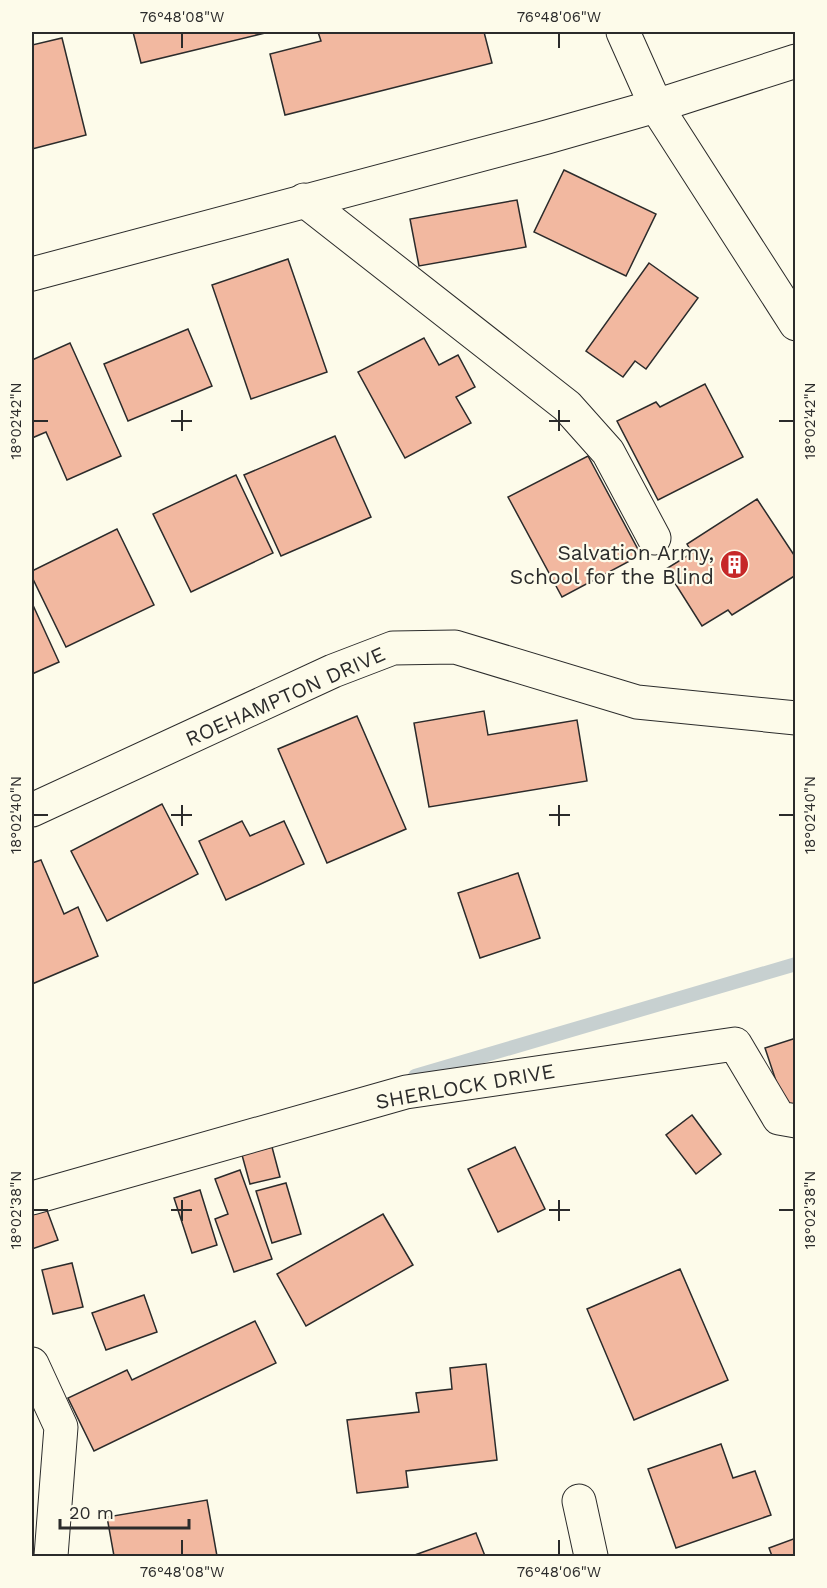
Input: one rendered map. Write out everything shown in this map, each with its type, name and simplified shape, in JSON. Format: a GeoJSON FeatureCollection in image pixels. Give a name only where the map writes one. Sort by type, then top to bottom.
{"type":"FeatureCollection","features":[{"type":"Feature","properties":{"kind":"street"},"geometry":{"type":"LineString","coordinates":[[622,32],[656,106],[795,324]]}},
{"type":"Feature","properties":{"kind":"street"},"geometry":{"type":"LineString","coordinates":[[32,274],[547,137],[656,106],[795,61]]}},
{"type":"Feature","properties":{"kind":"street"},"geometry":{"type":"LineString","coordinates":[[304,201],[567,406],[608,452],[654,538]]}},
{"type":"Feature","properties":{"kind":"street","name":"ROEHAMPTON DRIVE"},"geometry":{"type":"LineString","coordinates":[[32,810],[333,671],[393,648],[455,647],[637,702],[795,718]]}},
{"type":"Feature","properties":{"kind":"street","name":"SHERLOCK DRIVE"},"geometry":{"type":"LineString","coordinates":[[32,1198],[406,1092],[735,1044],[779,1118],[795,1121]]}},
{"type":"Feature","properties":{"kind":"street"},"geometry":{"type":"LineString","coordinates":[[32,1364],[61,1427],[51,1557]]}},
{"type":"Feature","properties":{"kind":"street"},"geometry":{"type":"LineString","coordinates":[[579,1501],[591,1557]]}},
{"type":"Feature","properties":{"kind":"building"},"geometry":{"type":"Polygon","coordinates":[[[133,32],[269,32],[141,63],[133,32]]]}},
{"type":"Feature","properties":{"kind":"building"},"geometry":{"type":"Polygon","coordinates":[[[318,32],[484,32],[492,63],[285,115],[270,54],[321,41],[318,32]]]}},
{"type":"Feature","properties":{"kind":"building"},"geometry":{"type":"Polygon","coordinates":[[[62,38],[86,135],[32,149],[32,45],[62,38]]]}},
{"type":"Feature","properties":{"kind":"building"},"geometry":{"type":"Polygon","coordinates":[[[564,170],[656,214],[626,276],[534,232],[564,170]]]}},
{"type":"Feature","properties":{"kind":"building"},"geometry":{"type":"Polygon","coordinates":[[[517,200],[526,247],[419,266],[410,219],[517,200]]]}},
{"type":"Feature","properties":{"kind":"building"},"geometry":{"type":"Polygon","coordinates":[[[288,259],[327,372],[251,399],[212,285],[288,259]]]}},
{"type":"Feature","properties":{"kind":"building"},"geometry":{"type":"Polygon","coordinates":[[[649,263],[698,298],[646,369],[635,361],[623,377],[586,351],[649,263]]]}},
{"type":"Feature","properties":{"kind":"building"},"geometry":{"type":"Polygon","coordinates":[[[188,329],[212,386],[128,421],[104,364],[188,329]]]}},
{"type":"Feature","properties":{"kind":"building"},"geometry":{"type":"Polygon","coordinates":[[[424,338],[439,365],[458,355],[475,387],[456,397],[471,423],[405,458],[358,372],[424,338]]]}},
{"type":"Feature","properties":{"kind":"building"},"geometry":{"type":"Polygon","coordinates":[[[70,343],[121,456],[67,480],[46,432],[32,438],[32,360],[70,343]]]}},
{"type":"Feature","properties":{"kind":"building"},"geometry":{"type":"Polygon","coordinates":[[[705,384],[743,457],[658,500],[617,421],[656,402],[660,407],[705,384]]]}},
{"type":"Feature","properties":{"kind":"building"},"geometry":{"type":"Polygon","coordinates":[[[335,436],[371,517],[281,556],[244,475],[335,436]]]}},
{"type":"Feature","properties":{"kind":"building"},"geometry":{"type":"Polygon","coordinates":[[[588,456],[641,555],[562,597],[508,497],[588,456]]]}},
{"type":"Feature","properties":{"kind":"building"},"geometry":{"type":"Polygon","coordinates":[[[236,475],[273,553],[191,592],[153,514],[236,475]]]}},
{"type":"Feature","properties":{"kind":"building","name":"Salvation Army, School for the Blind"},"geometry":{"type":"Polygon","coordinates":[[[757,499],[796,558],[796,575],[732,615],[728,610],[702,626],[666,569],[692,553],[687,544],[757,499]]]}},
{"type":"Feature","properties":{"kind":"building"},"geometry":{"type":"Polygon","coordinates":[[[117,529],[154,605],[66,647],[32,577],[32,571],[117,529]]]}},
{"type":"Feature","properties":{"kind":"building"},"geometry":{"type":"Polygon","coordinates":[[[32,603],[59,662],[32,674],[32,603]]]}},
{"type":"Feature","properties":{"kind":"building"},"geometry":{"type":"Polygon","coordinates":[[[484,711],[488,735],[577,720],[587,781],[429,807],[414,723],[484,711]]]}},
{"type":"Feature","properties":{"kind":"building"},"geometry":{"type":"Polygon","coordinates":[[[357,716],[406,829],[327,863],[278,749],[357,716]]]}},
{"type":"Feature","properties":{"kind":"building"},"geometry":{"type":"Polygon","coordinates":[[[162,804],[198,874],[107,921],[71,851],[162,804]]]}},
{"type":"Feature","properties":{"kind":"building"},"geometry":{"type":"Polygon","coordinates":[[[242,821],[250,836],[284,821],[304,864],[226,900],[199,841],[242,821]]]}},
{"type":"Feature","properties":{"kind":"building"},"geometry":{"type":"Polygon","coordinates":[[[41,860],[64,914],[78,907],[98,956],[32,984],[32,863],[41,860]]]}},
{"type":"Feature","properties":{"kind":"building"},"geometry":{"type":"Polygon","coordinates":[[[518,873],[540,938],[480,958],[458,893],[518,873]]]}},
{"type":"Feature","properties":{"kind":"building"},"geometry":{"type":"Polygon","coordinates":[[[796,1038],[796,1108],[786,1111],[765,1048],[796,1038]]]}},
{"type":"Feature","properties":{"kind":"building"},"geometry":{"type":"Polygon","coordinates":[[[692,1115],[721,1154],[696,1174],[666,1135],[692,1115]]]}},
{"type":"Feature","properties":{"kind":"building"},"geometry":{"type":"Polygon","coordinates":[[[272,1147],[280,1177],[250,1184],[242,1155],[272,1147]]]}},
{"type":"Feature","properties":{"kind":"building"},"geometry":{"type":"Polygon","coordinates":[[[515,1147],[545,1209],[498,1232],[468,1169],[515,1147]]]}},
{"type":"Feature","properties":{"kind":"building"},"geometry":{"type":"Polygon","coordinates":[[[240,1170],[272,1259],[234,1272],[215,1219],[228,1214],[215,1179],[240,1170]]]}},
{"type":"Feature","properties":{"kind":"building"},"geometry":{"type":"Polygon","coordinates":[[[286,1183],[301,1234],[272,1243],[256,1191],[286,1183]]]}},
{"type":"Feature","properties":{"kind":"building"},"geometry":{"type":"Polygon","coordinates":[[[200,1190],[217,1245],[192,1253],[174,1198],[200,1190]]]}},
{"type":"Feature","properties":{"kind":"building"},"geometry":{"type":"Polygon","coordinates":[[[44,1202],[58,1240],[32,1249],[32,1207],[44,1202]]]}},
{"type":"Feature","properties":{"kind":"building"},"geometry":{"type":"Polygon","coordinates":[[[383,1214],[413,1265],[306,1326],[277,1274],[383,1214]]]}},
{"type":"Feature","properties":{"kind":"building"},"geometry":{"type":"Polygon","coordinates":[[[72,1263],[83,1307],[53,1314],[42,1270],[72,1263]]]}},
{"type":"Feature","properties":{"kind":"building"},"geometry":{"type":"Polygon","coordinates":[[[680,1269],[728,1380],[634,1420],[587,1309],[680,1269]]]}},
{"type":"Feature","properties":{"kind":"building"},"geometry":{"type":"Polygon","coordinates":[[[144,1295],[157,1332],[106,1350],[92,1313],[144,1295]]]}},
{"type":"Feature","properties":{"kind":"building"},"geometry":{"type":"Polygon","coordinates":[[[255,1321],[276,1363],[94,1451],[68,1398],[127,1370],[132,1380],[255,1321]]]}},
{"type":"Feature","properties":{"kind":"building"},"geometry":{"type":"Polygon","coordinates":[[[486,1364],[497,1460],[406,1471],[408,1487],[357,1493],[347,1420],[419,1412],[416,1393],[452,1389],[450,1368],[486,1364]]]}},
{"type":"Feature","properties":{"kind":"building"},"geometry":{"type":"Polygon","coordinates":[[[721,1444],[733,1478],[755,1471],[771,1515],[676,1548],[648,1469],[721,1444]]]}},
{"type":"Feature","properties":{"kind":"building"},"geometry":{"type":"Polygon","coordinates":[[[207,1500],[217,1556],[114,1556],[107,1517],[207,1500]]]}},
{"type":"Feature","properties":{"kind":"building"},"geometry":{"type":"Polygon","coordinates":[[[476,1533],[485,1556],[412,1556],[476,1533]]]}},
{"type":"Feature","properties":{"kind":"building"},"geometry":{"type":"Polygon","coordinates":[[[796,1538],[796,1556],[772,1556],[769,1548],[796,1538]]]}},
{"type":"Feature","properties":{"kind":"waterway"},"geometry":{"type":"LineString","coordinates":[[415,1076],[796,964]]}},
{"type":"Feature","properties":{"kind":"place","name":"Salvation Army, School for the Blind"},"geometry":{"type":"Point","coordinates":[735,564]}}]}
